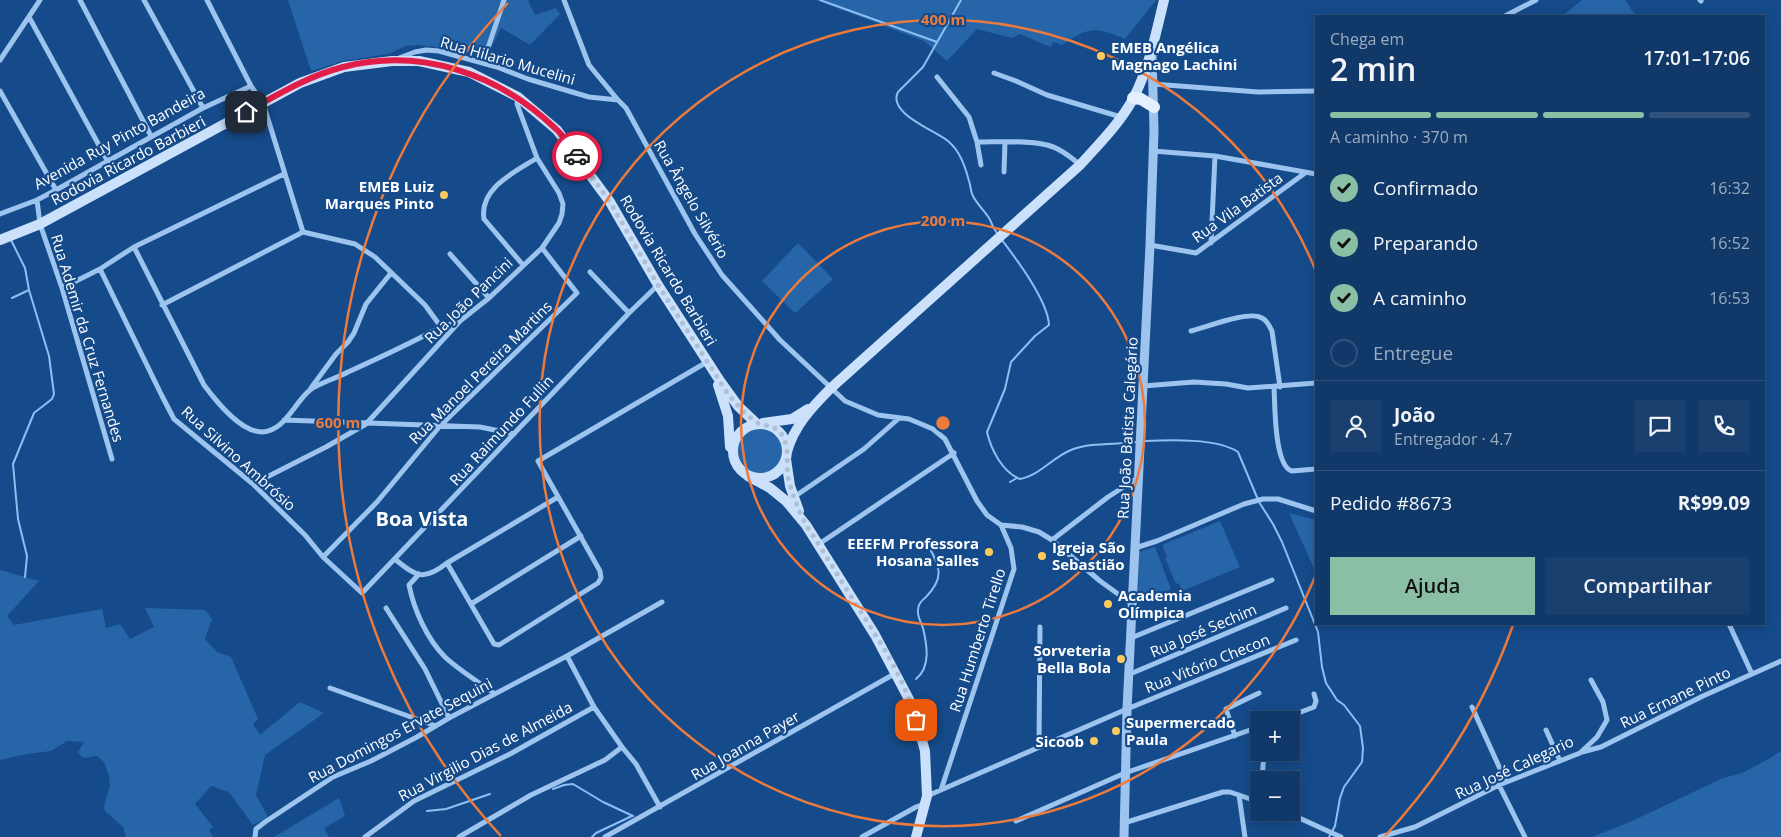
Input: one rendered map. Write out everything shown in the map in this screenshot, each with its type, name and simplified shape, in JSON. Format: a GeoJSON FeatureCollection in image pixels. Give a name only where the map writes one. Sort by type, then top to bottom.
{"type":"FeatureCollection","features":[{"type":"Feature","properties":{"kind":"main road"},"geometry":{"type":"LineString","coordinates":[[748,476],[758,479],[769,477],[778,472],[787,455],[792,436],[797,427],[831,388],[1080,165],[1121,117],[1133,98],[1152,51],[1164,0]]}},
{"type":"Feature","properties":{"kind":"main road","name":"Rodovia Ricardo Barbieri"},"geometry":{"type":"LineString","coordinates":[[0,240],[40,224],[300,83],[336,69],[392,61],[419,61],[469,72],[518,97],[557,130],[610,202],[658,285],[709,365]]}},
{"type":"Feature","properties":{"kind":"main road"},"geometry":{"type":"LineString","coordinates":[[1133,98],[1141,99],[1154,107]]}},
{"type":"Feature","properties":{"kind":"main road"},"geometry":{"type":"LineString","coordinates":[[709,365],[738,406],[760,424],[772,426],[786,442],[787,471],[794,497],[806,525]]}},
{"type":"Feature","properties":{"kind":"main road"},"geometry":{"type":"LineString","coordinates":[[709,365],[728,416],[730,447],[739,470],[770,488],[786,501],[806,525],[875,635],[897,673],[912,705],[925,751],[926,800],[916,837]]}},
{"type":"Feature","properties":{"kind":"main road"},"geometry":{"type":"LineString","coordinates":[[732,455],[736,436],[743,429],[792,419],[817,403]]}},
{"type":"Feature","properties":{"kind":"street"},"geometry":{"type":"LineString","coordinates":[[0,60],[40,0]]}},
{"type":"Feature","properties":{"kind":"street"},"geometry":{"type":"LineString","coordinates":[[80,0],[151,136]]}},
{"type":"Feature","properties":{"kind":"street"},"geometry":{"type":"LineString","coordinates":[[144,0],[203,108]]}},
{"type":"Feature","properties":{"kind":"street"},"geometry":{"type":"LineString","coordinates":[[207,0],[251,86],[263,103],[303,232]]}},
{"type":"Feature","properties":{"kind":"street"},"geometry":{"type":"LineString","coordinates":[[483,63],[504,0]]}},
{"type":"Feature","properties":{"kind":"street","name":"Rua Ângelo Silvério"},"geometry":{"type":"LineString","coordinates":[[564,0],[589,65],[626,108],[696,234],[722,275],[780,340],[845,401],[878,415],[909,419],[933,429],[945,439],[977,500],[988,515],[1001,525]]}},
{"type":"Feature","properties":{"kind":"street"},"geometry":{"type":"LineString","coordinates":[[1507,15],[1536,0]]}},
{"type":"Feature","properties":{"kind":"street"},"geometry":{"type":"LineString","coordinates":[[28,17],[108,160]]}},
{"type":"Feature","properties":{"kind":"street","name":"Rua Hilario Mucelini"},"geometry":{"type":"LineString","coordinates":[[392,61],[415,52],[426,50],[439,51],[589,97],[618,100]]}},
{"type":"Feature","properties":{"kind":"street","name":"Rua João Batista Calegário"},"geometry":{"type":"LineString","coordinates":[[1124,837],[1127,709],[1150,245],[1154,107],[1152,51]]}},
{"type":"Feature","properties":{"kind":"street"},"geometry":{"type":"LineString","coordinates":[[994,73],[1046,95],[1121,117]]}},
{"type":"Feature","properties":{"kind":"street"},"geometry":{"type":"LineString","coordinates":[[937,78],[969,117],[977,142],[981,165]]}},
{"type":"Feature","properties":{"kind":"street"},"geometry":{"type":"LineString","coordinates":[[1140,81],[1153,84],[1258,92],[1315,91]]}},
{"type":"Feature","properties":{"kind":"street","name":"Avenida Ruy Pinto Bandeira"},"geometry":{"type":"LineString","coordinates":[[0,214],[37,200],[203,108],[251,86]]}},
{"type":"Feature","properties":{"kind":"street"},"geometry":{"type":"LineString","coordinates":[[0,91],[56,190]]}},
{"type":"Feature","properties":{"kind":"street","name":"Rua João Pancini"},"geometry":{"type":"LineString","coordinates":[[253,484],[326,447],[366,424],[460,321],[489,298],[542,248],[559,223],[563,204],[559,192],[538,158],[517,104],[518,97]]}},
{"type":"Feature","properties":{"kind":"street"},"geometry":{"type":"LineString","coordinates":[[977,142],[1048,145],[1068,154],[1080,165]]}},
{"type":"Feature","properties":{"kind":"street"},"geometry":{"type":"LineString","coordinates":[[1004,172],[1005,142]]}},
{"type":"Feature","properties":{"kind":"street"},"geometry":{"type":"LineString","coordinates":[[1153,151],[1215,156],[1315,174]]}},
{"type":"Feature","properties":{"kind":"street"},"geometry":{"type":"LineString","coordinates":[[1211,243],[1215,156]]}},
{"type":"Feature","properties":{"kind":"street"},"geometry":{"type":"LineString","coordinates":[[523,265],[484,219],[483,209],[484,202],[495,187],[538,158]]}},
{"type":"Feature","properties":{"kind":"street","name":"Rua Vila Batista"},"geometry":{"type":"LineString","coordinates":[[1150,245],[1196,254],[1306,173]]}},
{"type":"Feature","properties":{"kind":"street"},"geometry":{"type":"LineString","coordinates":[[62,288],[100,269],[134,247],[284,174]]}},
{"type":"Feature","properties":{"kind":"street","name":"Rua Ademir da Cruz Fernandes"},"geometry":{"type":"LineString","coordinates":[[37,200],[40,224],[62,288],[112,460]]}},
{"type":"Feature","properties":{"kind":"street"},"geometry":{"type":"LineString","coordinates":[[162,305],[303,232],[355,244],[375,257],[424,305],[442,327]]}},
{"type":"Feature","properties":{"kind":"street"},"geometry":{"type":"LineString","coordinates":[[134,247],[204,385],[244,427],[264,432],[274,429],[284,420],[310,390],[336,354],[348,342],[354,333],[366,304],[391,272]]}},
{"type":"Feature","properties":{"kind":"street","name":"Rua Manoel Pereira Martins"},"geometry":{"type":"LineString","coordinates":[[323,557],[377,502],[440,426],[577,292],[542,248]]}},
{"type":"Feature","properties":{"kind":"street"},"geometry":{"type":"LineString","coordinates":[[450,254],[489,298]]}},
{"type":"Feature","properties":{"kind":"street","name":"Rua Silvino Ambrósio"},"geometry":{"type":"LineString","coordinates":[[100,269],[174,418],[253,484],[305,535],[323,557],[362,593]]}},
{"type":"Feature","properties":{"kind":"street"},"geometry":{"type":"LineString","coordinates":[[590,272],[629,313]]}},
{"type":"Feature","properties":{"kind":"street","name":"Rua Raimundo Fullin"},"geometry":{"type":"LineString","coordinates":[[362,593],[396,560],[629,313],[658,285]]}},
{"type":"Feature","properties":{"kind":"street"},"geometry":{"type":"LineString","coordinates":[[1192,331],[1247,316],[1262,317],[1268,323],[1272,331],[1277,387],[1279,449],[1285,466],[1289,470],[1315,469]]}},
{"type":"Feature","properties":{"kind":"street"},"geometry":{"type":"LineString","coordinates":[[310,390],[442,327],[460,321]]}},
{"type":"Feature","properties":{"kind":"street"},"geometry":{"type":"LineString","coordinates":[[447,563],[494,644],[499,645],[598,583],[602,578],[600,571],[538,461],[709,365]]}},
{"type":"Feature","properties":{"kind":"street"},"geometry":{"type":"LineString","coordinates":[[1143,386],[1194,382],[1226,384],[1248,388],[1315,383]]}},
{"type":"Feature","properties":{"kind":"street"},"geometry":{"type":"LineString","coordinates":[[794,497],[864,449],[898,418]]}},
{"type":"Feature","properties":{"kind":"street"},"geometry":{"type":"LineString","coordinates":[[284,420],[480,427],[514,434]]}},
{"type":"Feature","properties":{"kind":"street"},"geometry":{"type":"LineString","coordinates":[[819,544],[954,453]]}},
{"type":"Feature","properties":{"kind":"street"},"geometry":{"type":"LineString","coordinates":[[1052,540],[1139,476]]}},
{"type":"Feature","properties":{"kind":"street"},"geometry":{"type":"LineString","coordinates":[[396,560],[412,572],[428,574],[438,570],[558,497]]}},
{"type":"Feature","properties":{"kind":"street"},"geometry":{"type":"LineString","coordinates":[[1135,549],[1250,502],[1263,499],[1278,500],[1315,511]]}},
{"type":"Feature","properties":{"kind":"street"},"geometry":{"type":"LineString","coordinates":[[1001,525],[1022,527],[1039,532],[1052,540],[1100,581],[1132,604]]}},
{"type":"Feature","properties":{"kind":"street","name":"Rua Humberto Tirello"},"geometry":{"type":"LineString","coordinates":[[941,790],[1014,569],[1011,548],[1001,525]]}},
{"type":"Feature","properties":{"kind":"street"},"geometry":{"type":"LineString","coordinates":[[470,604],[581,536]]}},
{"type":"Feature","properties":{"kind":"street"},"geometry":{"type":"LineString","coordinates":[[418,574],[409,585],[419,614],[432,641],[446,658],[495,694]]}},
{"type":"Feature","properties":{"kind":"street"},"geometry":{"type":"LineString","coordinates":[[1131,638],[1272,580]]}},
{"type":"Feature","properties":{"kind":"street","name":"Rua Domingos Ervate Sequini"},"geometry":{"type":"LineString","coordinates":[[255,837],[256,829],[326,781],[418,737],[449,718],[567,656],[662,602]]}},
{"type":"Feature","properties":{"kind":"street"},"geometry":{"type":"LineString","coordinates":[[386,608],[424,669],[449,718]]}},
{"type":"Feature","properties":{"kind":"street","name":"Rua José Sechim"},"geometry":{"type":"LineString","coordinates":[[1130,674],[1286,608]]}},
{"type":"Feature","properties":{"kind":"street"},"geometry":{"type":"LineString","coordinates":[[1729,625],[1752,674]]}},
{"type":"Feature","properties":{"kind":"street"},"geometry":{"type":"LineString","coordinates":[[1039,747],[1040,627]]}},
{"type":"Feature","properties":{"kind":"street","name":"Rua Vitório Checon"},"geometry":{"type":"LineString","coordinates":[[862,837],[916,807],[941,790],[1127,709],[1296,640]]}},
{"type":"Feature","properties":{"kind":"street"},"geometry":{"type":"LineString","coordinates":[[567,656],[594,707],[636,764],[660,807]]}},
{"type":"Feature","properties":{"kind":"street","name":"Rua Ernane Pinto"},"geometry":{"type":"LineString","coordinates":[[1580,753],[1601,747],[1703,696],[1781,661]]}},
{"type":"Feature","properties":{"kind":"street","name":"Rua Joanna Payer"},"geometry":{"type":"LineString","coordinates":[[605,837],[897,673]]}},
{"type":"Feature","properties":{"kind":"street","name":"Rua José Calegario"},"geometry":{"type":"LineString","coordinates":[[1380,837],[1415,827],[1499,785],[1580,753],[1597,737],[1607,720],[1603,702],[1591,680]]}},
{"type":"Feature","properties":{"kind":"street"},"geometry":{"type":"LineString","coordinates":[[330,688],[436,726]]}},
{"type":"Feature","properties":{"kind":"street"},"geometry":{"type":"LineString","coordinates":[[1235,736],[1226,709],[1258,693]]}},
{"type":"Feature","properties":{"kind":"street"},"geometry":{"type":"LineString","coordinates":[[1300,712],[1314,707],[1316,701],[1314,694]]}},
{"type":"Feature","properties":{"kind":"street","name":"Rua Virgilio Dias de Almeida"},"geometry":{"type":"LineString","coordinates":[[366,837],[414,801],[510,754],[594,707]]}},
{"type":"Feature","properties":{"kind":"street"},"geometry":{"type":"LineString","coordinates":[[1472,707],[1506,782]]}},
{"type":"Feature","properties":{"kind":"street"},"geometry":{"type":"LineString","coordinates":[[1016,821],[1125,773],[1250,730]]}},
{"type":"Feature","properties":{"kind":"street"},"geometry":{"type":"LineString","coordinates":[[1546,730],[1560,761]]}},
{"type":"Feature","properties":{"kind":"street"},"geometry":{"type":"LineString","coordinates":[[459,837],[531,795],[605,760],[622,747]]}},
{"type":"Feature","properties":{"kind":"street"},"geometry":{"type":"LineString","coordinates":[[1499,785],[1525,837]]}},
{"type":"Feature","properties":{"kind":"street"},"geometry":{"type":"LineString","coordinates":[[1124,823],[1215,793],[1230,792],[1250,799]]}},
{"type":"Feature","properties":{"kind":"street"},"geometry":{"type":"LineString","coordinates":[[1238,837],[1245,836],[1239,795]]}},
{"type":"Feature","properties":{"kind":"street"},"geometry":{"type":"LineString","coordinates":[[1300,819],[1341,837]]}},
{"type":"Feature","properties":{"kind":"shaded area"},"geometry":{"type":"Polygon","coordinates":[[[288,0],[530,0],[528,1],[535,15],[556,8],[560,14],[530,45],[501,28],[486,57],[452,49],[418,45],[406,46],[388,54],[343,61],[311,71],[288,0]]]}},
{"type":"Feature","properties":{"kind":"shaded area"},"geometry":{"type":"Polygon","coordinates":[[[816,0],[1156,0],[1125,39],[1099,30],[1092,30],[1062,45],[1054,42],[1050,47],[1020,34],[1012,38],[977,29],[947,61],[924,41],[816,0]]]}},
{"type":"Feature","properties":{"kind":"shaded area"},"geometry":{"type":"Polygon","coordinates":[[[1582,0],[1625,0],[1635,15],[1563,15],[1582,0]]]}},
{"type":"Feature","properties":{"kind":"shaded area"},"geometry":{"type":"Polygon","coordinates":[[[798,243],[833,279],[795,313],[762,281],[798,243]]]}},
{"type":"Feature","properties":{"kind":"shaded area"},"geometry":{"type":"Polygon","coordinates":[[[766,427],[778,433],[783,441],[783,459],[778,467],[770,472],[756,473],[744,467],[739,459],[738,445],[744,433],[752,428],[766,427]]]}},
{"type":"Feature","properties":{"kind":"shaded area"},"geometry":{"type":"Polygon","coordinates":[[[1289,513],[1315,520],[1315,571],[1289,513]]]}},
{"type":"Feature","properties":{"kind":"shaded area"},"geometry":{"type":"Polygon","coordinates":[[[1220,521],[1240,567],[1182,591],[1179,583],[1176,584],[1165,558],[1167,557],[1162,545],[1220,521]]]}},
{"type":"Feature","properties":{"kind":"shaded area"},"geometry":{"type":"Polygon","coordinates":[[[1155,547],[1171,589],[1138,603],[1139,552],[1155,547]]]}},
{"type":"Feature","properties":{"kind":"shaded area"},"geometry":{"type":"Polygon","coordinates":[[[0,570],[39,581],[7,616],[14,625],[102,609],[106,628],[120,624],[130,639],[154,627],[145,608],[205,610],[212,619],[205,639],[217,652],[231,657],[258,719],[253,724],[260,735],[300,702],[324,713],[265,755],[256,795],[268,817],[253,825],[229,792],[211,786],[195,804],[213,827],[209,830],[213,837],[126,837],[123,827],[105,811],[104,806],[110,786],[104,762],[97,756],[84,758],[80,755],[78,752],[84,742],[67,741],[51,751],[0,760],[0,570]]]}},
{"type":"Feature","properties":{"kind":"shaded area"},"geometry":{"type":"Polygon","coordinates":[[[1781,751],[1781,837],[1592,837],[1630,822],[1723,778],[1742,773],[1781,751]]]}},
{"type":"Feature","properties":{"kind":"shaded area"},"geometry":{"type":"Polygon","coordinates":[[[339,798],[345,816],[324,828],[329,837],[274,837],[339,798]]]}},
{"type":"Feature","properties":{"kind":"waterway"},"geometry":{"type":"LineString","coordinates":[[820,0],[937,42]]}},
{"type":"Feature","properties":{"kind":"waterway"},"geometry":{"type":"LineString","coordinates":[[961,0],[923,67],[898,92],[896,100],[905,114],[948,141],[956,149],[964,164],[972,194],[998,234]]}},
{"type":"Feature","properties":{"kind":"waterway"},"geometry":{"type":"LineString","coordinates":[[11,240],[25,268],[29,290],[49,356],[54,394],[52,399],[34,413],[13,464],[18,519],[27,556],[25,577]]}},
{"type":"Feature","properties":{"kind":"waterway"},"geometry":{"type":"LineString","coordinates":[[1002,240],[1038,293],[1049,325],[1035,336],[1011,362],[1005,389],[987,432],[991,446],[998,459],[1008,471],[1020,479],[1040,470],[1064,453],[1079,447],[1137,442]]}},
{"type":"Feature","properties":{"kind":"waterway"},"geometry":{"type":"LineString","coordinates":[[12,298],[29,290]]}},
{"type":"Feature","properties":{"kind":"waterway"},"geometry":{"type":"LineString","coordinates":[[1145,441],[1180,440],[1206,442],[1229,447],[1238,452],[1259,502],[1282,542],[1315,624]]}},
{"type":"Feature","properties":{"kind":"waterway"},"geometry":{"type":"LineString","coordinates":[[1010,482],[1017,478]]}},
{"type":"Feature","properties":{"kind":"waterway"},"geometry":{"type":"LineString","coordinates":[[916,679],[924,668],[927,655],[926,641],[918,608],[920,602],[936,584],[939,572],[928,545]]}},
{"type":"Feature","properties":{"kind":"waterway"},"geometry":{"type":"LineString","coordinates":[[1315,625],[1326,683],[1337,700],[1344,705],[1360,726],[1363,748],[1362,762],[1344,787],[1335,826],[1329,837]]}},
{"type":"Feature","properties":{"kind":"waterway"},"geometry":{"type":"LineString","coordinates":[[553,789],[573,784],[603,802],[633,816]]}},
{"type":"Feature","properties":{"kind":"waterway"},"geometry":{"type":"LineString","coordinates":[[427,811],[446,809],[490,794]]}},
{"type":"Feature","properties":{"kind":"waterway"},"geometry":{"type":"LineString","coordinates":[[592,837],[596,833],[632,816]]}},
{"type":"Feature","properties":{"kind":"way so far"},"geometry":{"type":"LineString","coordinates":[[577,156],[610,202],[658,285],[728,394],[757,424],[772,426],[783,437],[787,447],[786,464],[788,478],[798,509],[897,673],[912,705],[916,720]]}},
{"type":"Feature","properties":{"kind":"place","name":"EMEB Angélica Magnago Lachini"},"geometry":{"type":"Point","coordinates":[1101,56]}},
{"type":"Feature","properties":{"kind":"place","name":"EMEB Luiz Marques Pinto"},"geometry":{"type":"Point","coordinates":[444,195]}},
{"type":"Feature","properties":{"kind":"place","name":"EEEFM Professora Hosana Salles"},"geometry":{"type":"Point","coordinates":[989,552]}},
{"type":"Feature","properties":{"kind":"place","name":"Igreja São Sebastião"},"geometry":{"type":"Point","coordinates":[1042,556]}},
{"type":"Feature","properties":{"kind":"place","name":"Academia Olímpica"},"geometry":{"type":"Point","coordinates":[1108,604]}},
{"type":"Feature","properties":{"kind":"place","name":"Sorveteria Bella Bola"},"geometry":{"type":"Point","coordinates":[1121,659]}},
{"type":"Feature","properties":{"kind":"place","name":"Supermercado Paula"},"geometry":{"type":"Point","coordinates":[1116,731]}},
{"type":"Feature","properties":{"kind":"place","name":"Sicoob"},"geometry":{"type":"Point","coordinates":[1094,741]}},
{"type":"Feature","properties":{"kind":"district","name":"Boa Vista"},"geometry":{"type":"Point","coordinates":[422,518]}},
{"type":"Feature","properties":{"kind":"route"},"geometry":{"type":"LineString","coordinates":[[246,112],[300,83],[344,67],[392,61],[419,61],[469,72],[518,97],[557,130],[577,156]]}}]}
